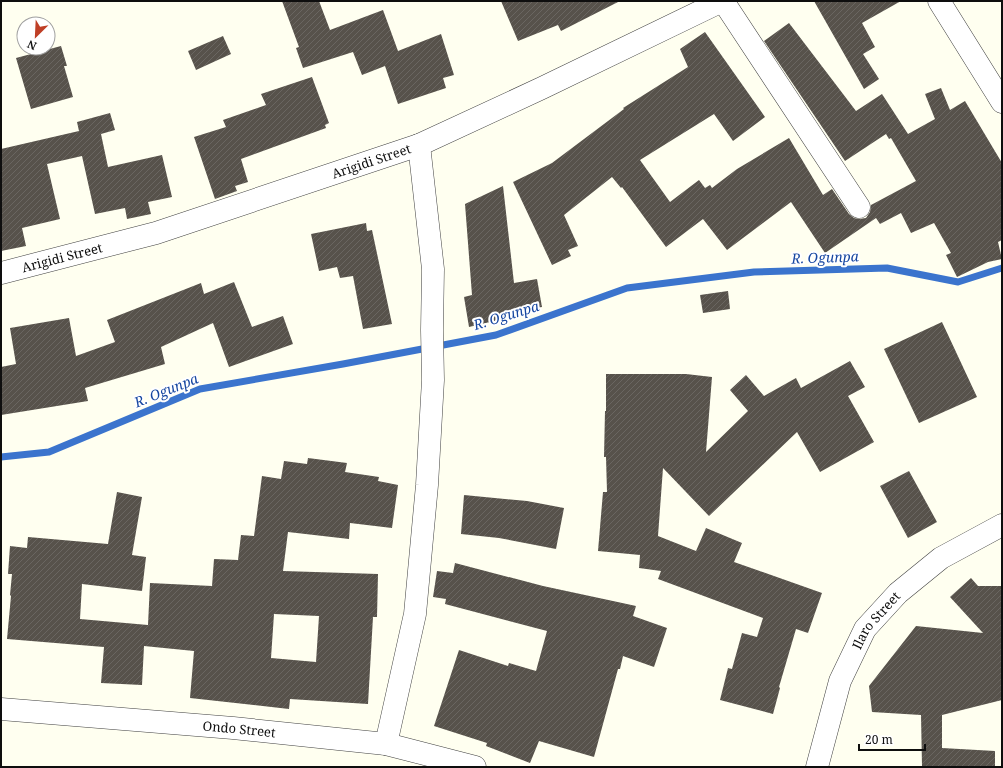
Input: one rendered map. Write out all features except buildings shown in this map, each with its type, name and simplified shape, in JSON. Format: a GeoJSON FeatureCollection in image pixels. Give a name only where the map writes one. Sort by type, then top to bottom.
{"type":"FeatureCollection","features":[{"type":"Feature","properties":{"kind":"street","name":"Arigidi Street"},"geometry":{"type":"LineString","coordinates":[[1,273],[156,233],[418,145],[542,88],[723,1]]}},
{"type":"Feature","properties":{"kind":"street"},"geometry":{"type":"LineString","coordinates":[[723,1],[859,207]]}},
{"type":"Feature","properties":{"kind":"street"},"geometry":{"type":"LineString","coordinates":[[939,1],[1002,102]]}},
{"type":"Feature","properties":{"kind":"street"},"geometry":{"type":"LineString","coordinates":[[386,744],[415,614],[427,485],[433,380],[433,269],[418,145]]}},
{"type":"Feature","properties":{"kind":"street","name":"Ilaro Street"},"geometry":{"type":"LineString","coordinates":[[817,767],[840,681],[865,629],[898,593],[941,558],[1002,525]]}},
{"type":"Feature","properties":{"kind":"street","name":"Ondo Street"},"geometry":{"type":"LineString","coordinates":[[1,709],[234,728],[386,744],[475,767]]}},
{"type":"Feature","properties":{"kind":"waterway","name":"R. Ogunpa"},"geometry":{"type":"LineString","coordinates":[[1,457],[49,452],[200,389],[496,335],[627,288],[754,272],[887,268],[958,282],[1002,268]]}}]}
